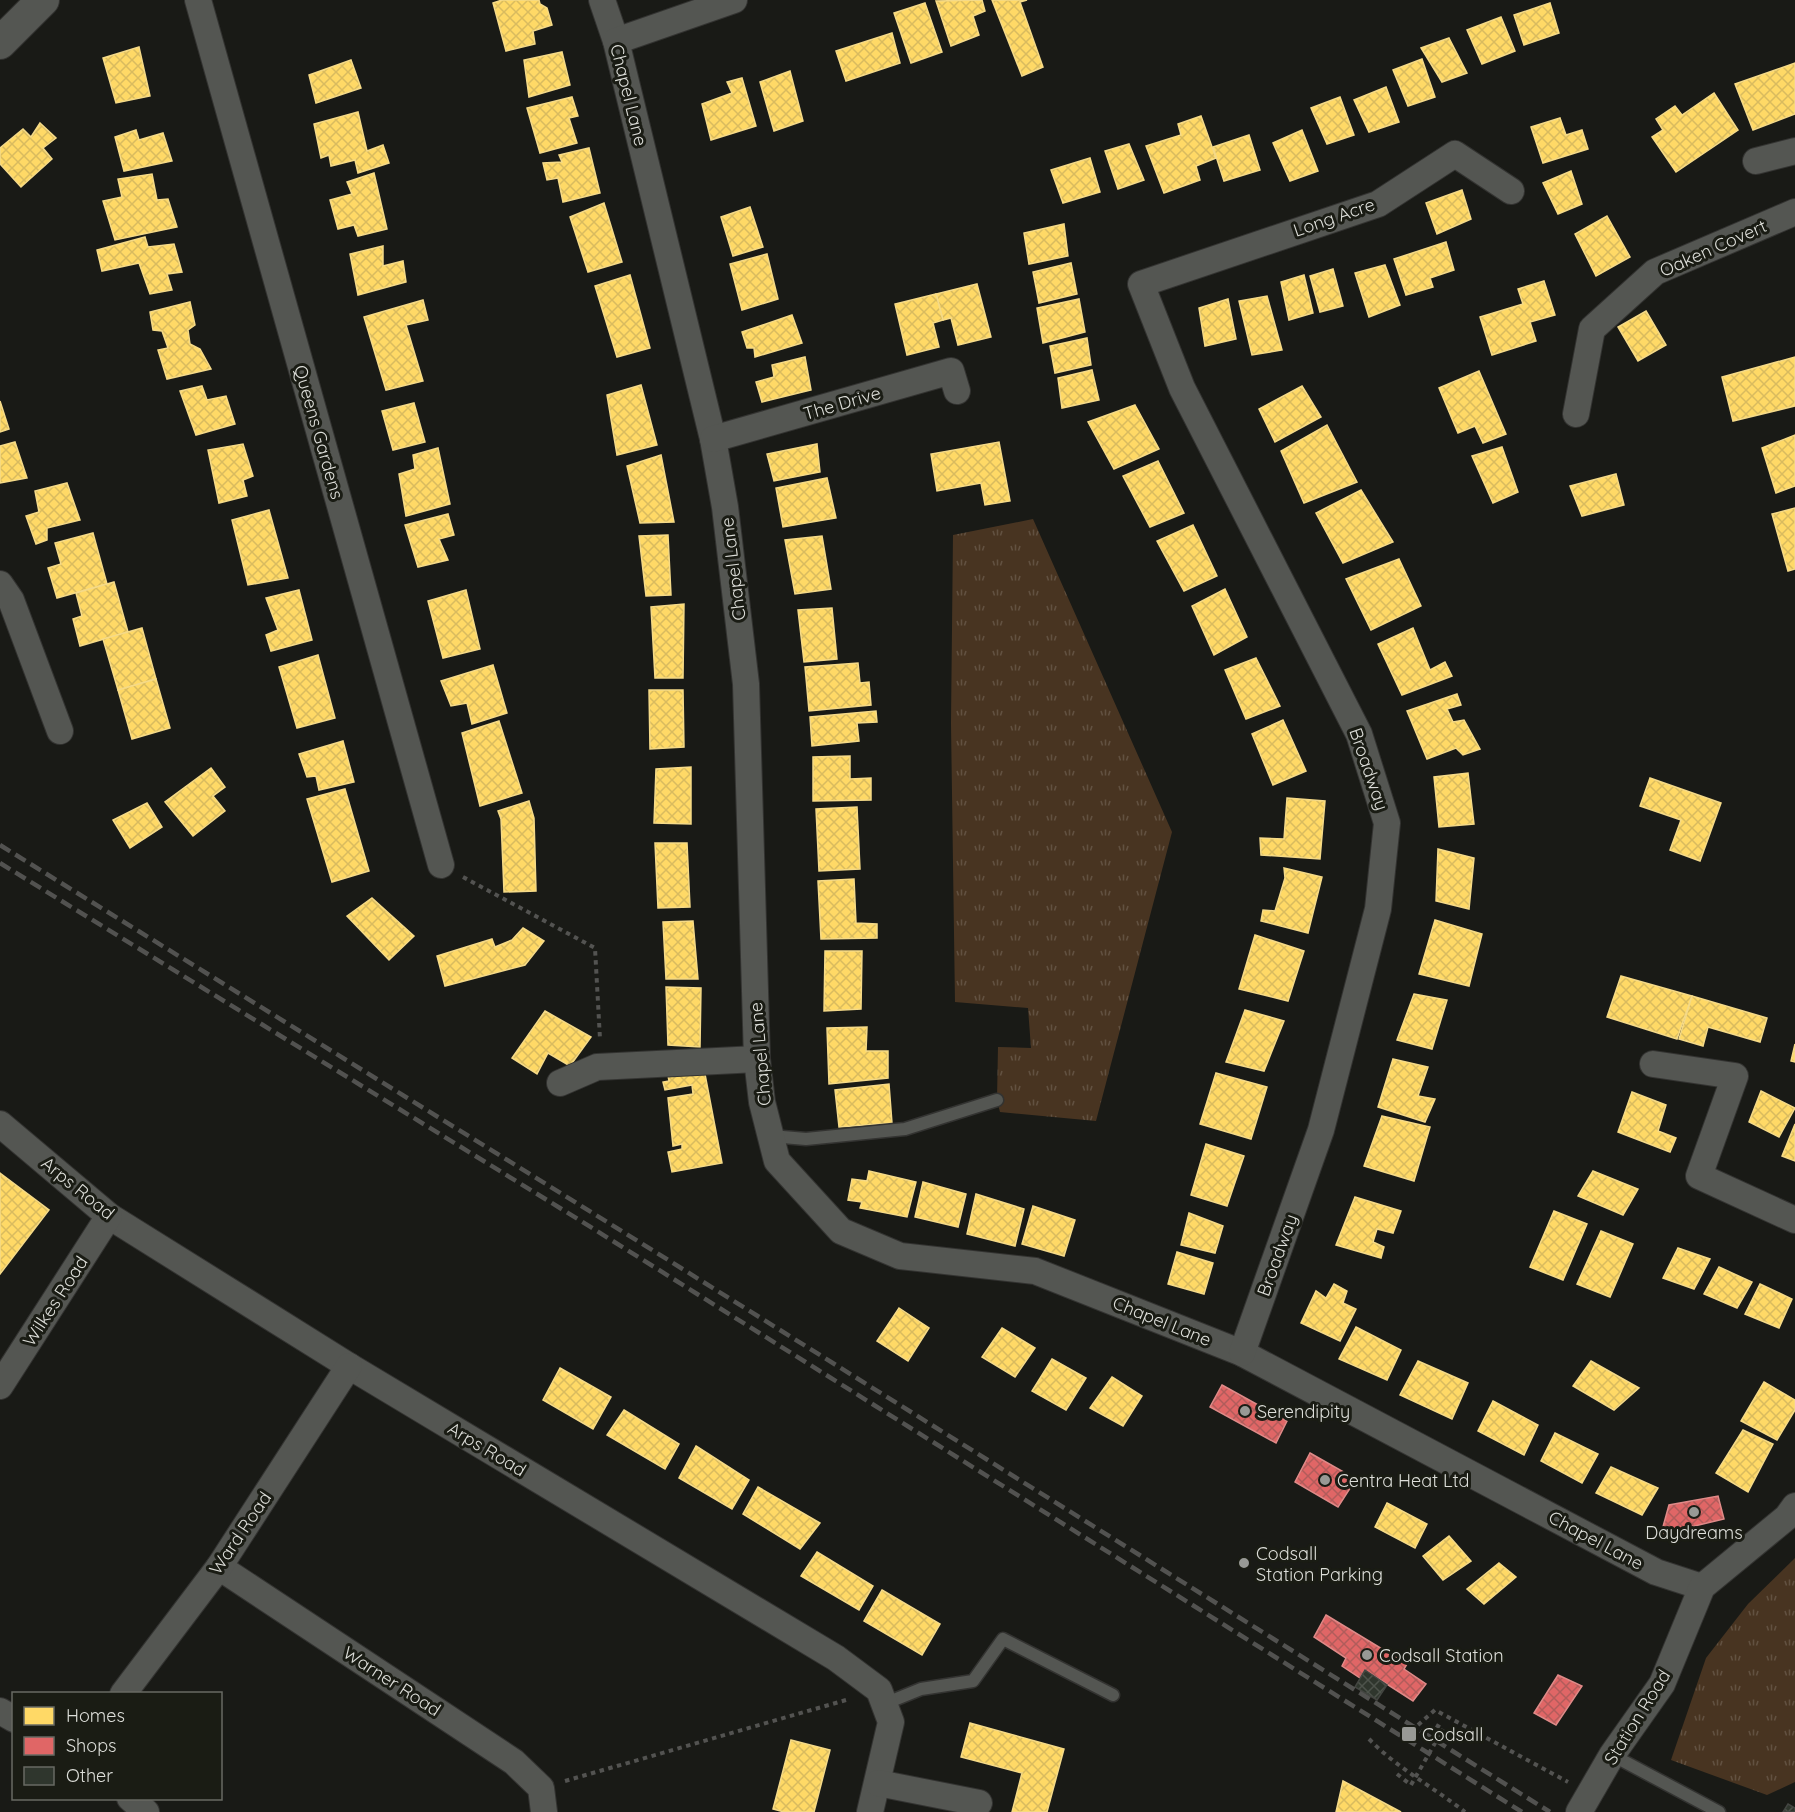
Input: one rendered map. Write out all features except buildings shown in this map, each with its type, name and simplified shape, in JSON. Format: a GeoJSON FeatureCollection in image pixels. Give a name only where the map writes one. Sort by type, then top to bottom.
{"type":"FeatureCollection","features":[{"type":"Feature","properties":{"kind":"street"},"geometry":{"type":"LineString","coordinates":[[0,42],[43,0]]}},
{"type":"Feature","properties":{"kind":"street","name":"Queens Gardens"},"geometry":{"type":"LineString","coordinates":[[198,0],[441,865]]}},
{"type":"Feature","properties":{"kind":"street","name":"Chapel Lane"},"geometry":{"type":"LineString","coordinates":[[602,0],[616,41],[713,439],[726,507],[746,684],[757,1059],[762,1102],[777,1161],[841,1231],[900,1256],[1035,1271],[1242,1353],[1656,1572],[1702,1587]]}},
{"type":"Feature","properties":{"kind":"street"},"geometry":{"type":"LineString","coordinates":[[616,41],[734,0]]}},
{"type":"Feature","properties":{"kind":"street"},"geometry":{"type":"LineString","coordinates":[[1756,161],[1795,151]]}},
{"type":"Feature","properties":{"kind":"street","name":"Long Acre"},"geometry":{"type":"LineString","coordinates":[[1141,284],[1378,204],[1455,154],[1511,191]]}},
{"type":"Feature","properties":{"kind":"street","name":"Oaken Covert"},"geometry":{"type":"LineString","coordinates":[[1576,414],[1592,329],[1655,272],[1795,212]]}},
{"type":"Feature","properties":{"kind":"street","name":"Broadway"},"geometry":{"type":"LineString","coordinates":[[1141,284],[1182,388],[1359,734],[1387,823],[1378,909],[1321,1130],[1242,1353]]}},
{"type":"Feature","properties":{"kind":"street","name":"The Drive"},"geometry":{"type":"LineString","coordinates":[[713,439],[951,372],[957,391]]}},
{"type":"Feature","properties":{"kind":"street"},"geometry":{"type":"LineString","coordinates":[[0,584],[11,600],[60,731]]}},
{"type":"Feature","properties":{"kind":"street"},"geometry":{"type":"LineString","coordinates":[[560,1083],[597,1067],[757,1059]]}},
{"type":"Feature","properties":{"kind":"street"},"geometry":{"type":"LineString","coordinates":[[1653,1064],[1735,1076],[1699,1176],[1795,1220]]}},
{"type":"Feature","properties":{"kind":"street","name":"Arps Road"},"geometry":{"type":"LineString","coordinates":[[0,1124],[109,1216],[349,1366],[836,1658],[881,1697]]}},
{"type":"Feature","properties":{"kind":"street","name":"Wilkes Road"},"geometry":{"type":"LineString","coordinates":[[0,1386],[109,1216]]}},
{"type":"Feature","properties":{"kind":"street","name":"Ward Road"},"geometry":{"type":"LineString","coordinates":[[125,1692],[219,1567],[349,1366]]}},
{"type":"Feature","properties":{"kind":"street"},"geometry":{"type":"LineString","coordinates":[[1702,1587],[1792,1514]]}},
{"type":"Feature","properties":{"kind":"street","name":"Warner Road"},"geometry":{"type":"LineString","coordinates":[[219,1567],[514,1762],[542,1800]]}},
{"type":"Feature","properties":{"kind":"street","name":"Station Road"},"geometry":{"type":"LineString","coordinates":[[1585,1803],[1612,1755],[1662,1684],[1702,1587]]}},
{"type":"Feature","properties":{"kind":"street"},"geometry":{"type":"LineString","coordinates":[[870,1812],[891,1722],[881,1697]]}},
{"type":"Feature","properties":{"kind":"street"},"geometry":{"type":"LineString","coordinates":[[878,1783],[979,1803]]}},
{"type":"Feature","properties":{"kind":"street"},"geometry":{"type":"LineString","coordinates":[[132,1800],[146,1812]]}},
{"type":"Feature","properties":{"kind":"lane"},"geometry":{"type":"LineString","coordinates":[[771,1136],[806,1139],[904,1129],[997,1100]]}},
{"type":"Feature","properties":{"kind":"lane"},"geometry":{"type":"LineString","coordinates":[[881,1697],[973,1681],[1003,1639],[1113,1695]]}},
{"type":"Feature","properties":{"kind":"lane"},"geometry":{"type":"LineString","coordinates":[[1612,1755],[1719,1812]]}},
{"type":"Feature","properties":{"kind":"path"},"geometry":{"type":"LineString","coordinates":[[441,865],[595,948],[600,1042]]}},
{"type":"Feature","properties":{"kind":"path"},"geometry":{"type":"LineString","coordinates":[[542,1800],[881,1697]]}},
{"type":"Feature","properties":{"kind":"path"},"geometry":{"type":"LineString","coordinates":[[1418,1725],[1436,1710],[1585,1803]]}},
{"type":"Feature","properties":{"kind":"path"},"geometry":{"type":"LineString","coordinates":[[1397,1774],[1411,1785],[1443,1729],[1436,1725]]}},
{"type":"Feature","properties":{"kind":"path"},"geometry":{"type":"LineString","coordinates":[[1369,1738],[1388,1758],[1437,1790],[1465,1812]]}},
{"type":"Feature","properties":{"kind":"green space"},"geometry":{"type":"Polygon","coordinates":[[[1033,519],[1172,832],[1096,1121],[1000,1112],[997,1100],[998,1047],[1031,1048],[1028,1008],[955,1002],[951,723],[953,535],[1033,519]]]}},
{"type":"Feature","properties":{"kind":"green space"},"geometry":{"type":"Polygon","coordinates":[[[1795,1558],[1795,1782],[1767,1795],[1671,1760],[1706,1658],[1748,1604],[1795,1558]]]}},
{"type":"Feature","properties":{"kind":"railway"},"geometry":{"type":"LineString","coordinates":[[0,845],[1550,1812]]}},
{"type":"Feature","properties":{"kind":"railway"},"geometry":{"type":"LineString","coordinates":[[0,863],[581,1221],[1522,1812]]}},
{"type":"Feature","properties":{"kind":"place","name":"Serendipity"},"geometry":{"type":"Point","coordinates":[1245,1411]}},
{"type":"Feature","properties":{"kind":"place","name":"Centra Heat Ltd"},"geometry":{"type":"Point","coordinates":[1325,1480]}},
{"type":"Feature","properties":{"kind":"place","name":"Daydreams"},"geometry":{"type":"Point","coordinates":[1694,1512]}},
{"type":"Feature","properties":{"kind":"place","name":"Codsall Station Parking"},"geometry":{"type":"Point","coordinates":[1244,1563]}},
{"type":"Feature","properties":{"kind":"place","name":"Codsall Station"},"geometry":{"type":"Point","coordinates":[1367,1655]}},
{"type":"Feature","properties":{"kind":"place","name":"Codsall"},"geometry":{"type":"Point","coordinates":[1409,1734]}}]}
